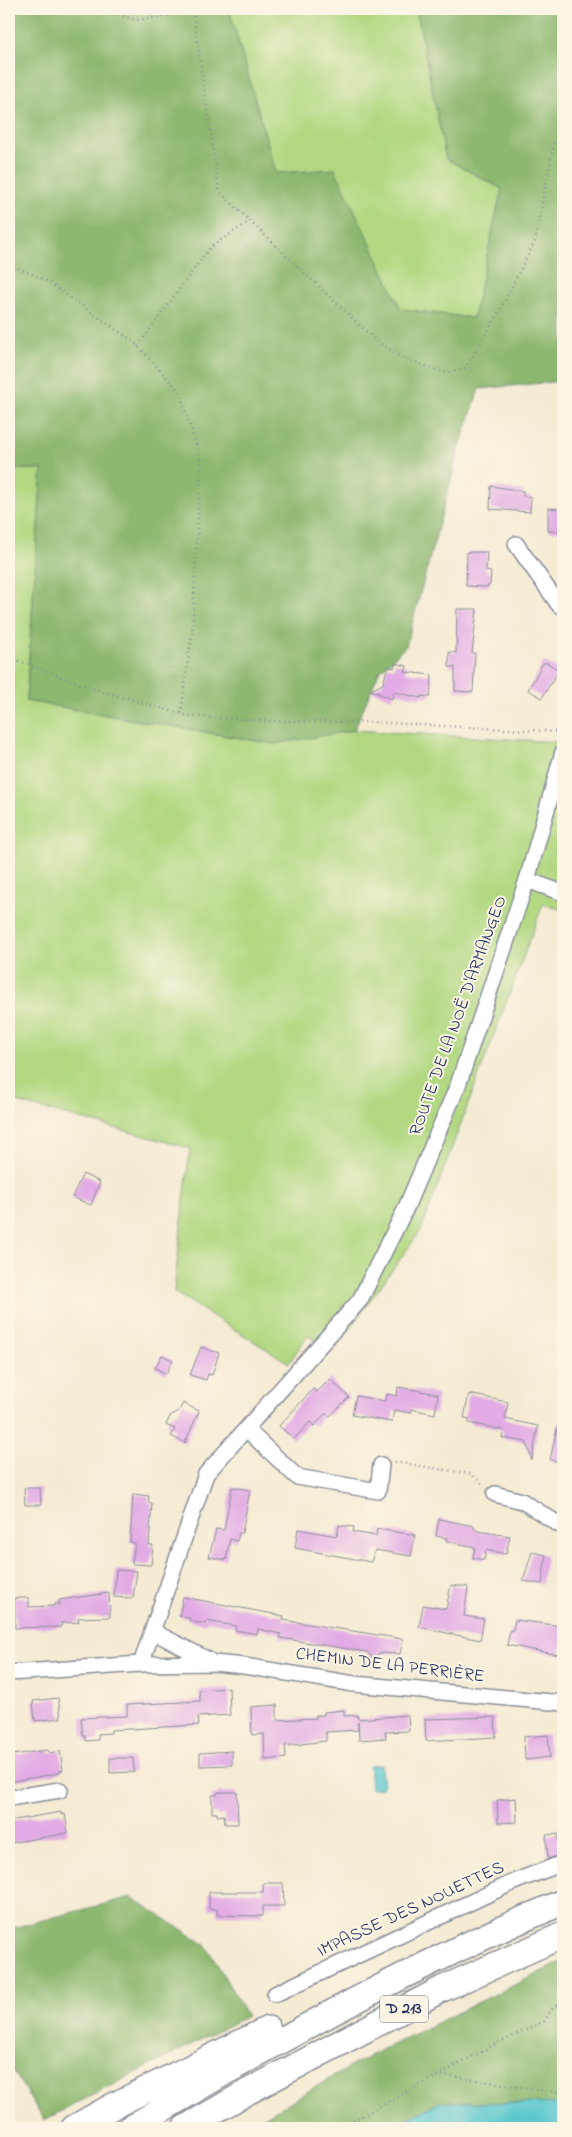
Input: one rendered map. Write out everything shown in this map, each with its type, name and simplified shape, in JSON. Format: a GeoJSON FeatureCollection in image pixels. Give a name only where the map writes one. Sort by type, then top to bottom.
{"type":"FeatureCollection","features":[{"type":"Feature","properties":{"kind":"highway","name":"D 213"},"geometry":{"type":"LineString","coordinates":[[130,2128],[230,2068],[353,2002],[435,1960],[563,1902]]}},
{"type":"Feature","properties":{"kind":"highway","name":"D 213"},"geometry":{"type":"LineString","coordinates":[[186,2128],[249,2091],[442,1989],[563,1935]]}},
{"type":"Feature","properties":{"kind":"highway"},"geometry":{"type":"LineString","coordinates":[[74,2128],[113,2106],[315,2006],[353,2002]]}},
{"type":"Feature","properties":{"kind":"highway","name":"D 213"},"geometry":{"type":"LineString","coordinates":[[205,2128],[230,2112],[249,2091]]}},
{"type":"Feature","properties":{"kind":"street"},"geometry":{"type":"LineString","coordinates":[[516,544],[559,605],[563,607]]}},
{"type":"Feature","properties":{"kind":"street","name":"ROUTE DE LA NOË D'ARMANGEO"},"geometry":{"type":"LineString","coordinates":[[140,1664],[206,1474],[360,1300],[405,1210],[458,1084],[527,880],[563,752]]}},
{"type":"Feature","properties":{"kind":"street"},"geometry":{"type":"LineString","coordinates":[[527,880],[563,892]]}},
{"type":"Feature","properties":{"kind":"street"},"geometry":{"type":"LineString","coordinates":[[246,1429],[297,1477],[378,1491],[381,1465]]}},
{"type":"Feature","properties":{"kind":"street"},"geometry":{"type":"LineString","coordinates":[[495,1494],[522,1501],[563,1527]]}},
{"type":"Feature","properties":{"kind":"street","name":"CHEMIN DE LA PERRIÈRE"},"geometry":{"type":"LineString","coordinates":[[152,1631],[214,1663]]}},
{"type":"Feature","properties":{"kind":"street","name":"CHEMIN DE LA PERRIÈRE"},"geometry":{"type":"LineString","coordinates":[[9,1672],[140,1664],[214,1663],[354,1684],[563,1703]]}},
{"type":"Feature","properties":{"kind":"street"},"geometry":{"type":"LineString","coordinates":[[9,1798],[60,1790]]}},
{"type":"Feature","properties":{"kind":"street","name":"IMPASSE DES NOUETTES"},"geometry":{"type":"LineString","coordinates":[[275,1994],[516,1881],[563,1863]]}},
{"type":"Feature","properties":{"kind":"path"},"geometry":{"type":"LineString","coordinates":[[99,9],[137,20],[193,12],[218,191],[373,338],[401,358],[446,373],[465,368],[497,316],[536,241],[554,143],[563,121]]}},
{"type":"Feature","properties":{"kind":"path"},"geometry":{"type":"LineString","coordinates":[[138,346],[210,247],[250,221]]}},
{"type":"Feature","properties":{"kind":"path"},"geometry":{"type":"LineString","coordinates":[[9,264],[45,280],[138,346],[179,391],[201,459],[192,633],[181,714]]}},
{"type":"Feature","properties":{"kind":"path"},"geometry":{"type":"LineString","coordinates":[[9,657],[94,689],[181,714],[271,721],[368,722],[563,732]]}},
{"type":"Feature","properties":{"kind":"path"},"geometry":{"type":"LineString","coordinates":[[381,1465],[399,1462],[471,1474],[495,1494]]}},
{"type":"Feature","properties":{"kind":"path"},"geometry":{"type":"LineString","coordinates":[[340,2128],[545,2021],[552,2009],[563,2001]]}},
{"type":"Feature","properties":{"kind":"path"},"geometry":{"type":"LineString","coordinates":[[441,2075],[563,2093]]}},
{"type":"Feature","properties":{"kind":"green space"},"geometry":{"type":"Polygon","coordinates":[[[9,9],[138,9],[152,11],[171,9],[229,9],[276,173],[335,169],[401,309],[473,318],[502,189],[446,159],[416,9],[563,9],[563,381],[479,389],[460,446],[406,646],[379,672],[354,730],[274,744],[26,701],[42,469],[9,469],[9,9]]]}},
{"type":"Feature","properties":{"kind":"green space"},"geometry":{"type":"Polygon","coordinates":[[[229,9],[416,9],[446,159],[502,189],[473,318],[401,309],[335,170],[276,173],[229,9]]]}},
{"type":"Feature","properties":{"kind":"green space"},"geometry":{"type":"Polygon","coordinates":[[[9,469],[42,469],[26,701],[274,744],[354,730],[557,742],[563,730],[563,910],[543,904],[421,1230],[335,1349],[307,1336],[289,1363],[174,1292],[190,1148],[9,1100],[9,469]]]}},
{"type":"Feature","properties":{"kind":"green space"},"geometry":{"type":"Polygon","coordinates":[[[131,1897],[206,1945],[247,2016],[44,2120],[9,2064],[9,1929],[131,1897]]]}},
{"type":"Feature","properties":{"kind":"green space"},"geometry":{"type":"Polygon","coordinates":[[[563,1961],[563,2104],[440,2102],[390,2128],[245,2128],[367,2057],[563,1961]]]}},
{"type":"Feature","properties":{"kind":"water"},"geometry":{"type":"Polygon","coordinates":[[[381,1765],[383,1788],[371,1789],[369,1766],[381,1765]]]}},
{"type":"Feature","properties":{"kind":"water"},"geometry":{"type":"Polygon","coordinates":[[[440,2102],[563,2104],[563,2128],[390,2128],[440,2102]]]}},
{"type":"Feature","properties":{"kind":"building"},"geometry":{"type":"Polygon","coordinates":[[[491,486],[523,491],[523,496],[531,497],[530,512],[490,509],[491,486]]]}},
{"type":"Feature","properties":{"kind":"building"},"geometry":{"type":"Polygon","coordinates":[[[548,508],[563,509],[563,531],[548,531],[548,508]]]}},
{"type":"Feature","properties":{"kind":"building"},"geometry":{"type":"Polygon","coordinates":[[[467,552],[487,552],[486,571],[491,572],[490,585],[486,587],[466,586],[467,552]]]}},
{"type":"Feature","properties":{"kind":"building"},"geometry":{"type":"Polygon","coordinates":[[[457,609],[477,609],[472,653],[475,653],[473,692],[455,691],[455,667],[449,667],[449,652],[456,653],[457,609]]]}},
{"type":"Feature","properties":{"kind":"building"},"geometry":{"type":"Polygon","coordinates":[[[395,663],[407,666],[405,672],[432,675],[430,697],[421,696],[421,698],[394,692],[392,699],[371,690],[383,684],[388,666],[394,668],[395,663]]]}},
{"type":"Feature","properties":{"kind":"building"},"geometry":{"type":"Polygon","coordinates":[[[543,663],[547,663],[559,670],[542,698],[528,690],[543,663]]]}},
{"type":"Feature","properties":{"kind":"building"},"geometry":{"type":"Polygon","coordinates":[[[83,1174],[100,1182],[91,1205],[72,1197],[83,1174]]]}},
{"type":"Feature","properties":{"kind":"building"},"geometry":{"type":"Polygon","coordinates":[[[201,1347],[219,1353],[212,1375],[208,1374],[206,1380],[190,1375],[201,1347]]]}},
{"type":"Feature","properties":{"kind":"building"},"geometry":{"type":"Polygon","coordinates":[[[162,1355],[173,1360],[166,1374],[155,1368],[162,1355]]]}},
{"type":"Feature","properties":{"kind":"building"},"geometry":{"type":"Polygon","coordinates":[[[330,1379],[349,1397],[330,1416],[325,1414],[314,1426],[310,1422],[294,1439],[279,1426],[313,1389],[317,1392],[330,1379]]]}},
{"type":"Feature","properties":{"kind":"building"},"geometry":{"type":"Polygon","coordinates":[[[398,1387],[438,1394],[435,1414],[411,1409],[411,1413],[394,1410],[392,1422],[352,1415],[356,1396],[385,1401],[387,1394],[397,1396],[398,1387]]]}},
{"type":"Feature","properties":{"kind":"building"},"geometry":{"type":"Polygon","coordinates":[[[469,1394],[508,1402],[505,1419],[538,1426],[532,1460],[526,1442],[502,1438],[503,1430],[469,1423],[469,1419],[464,1418],[469,1394]]]}},
{"type":"Feature","properties":{"kind":"building"},"geometry":{"type":"Polygon","coordinates":[[[183,1403],[199,1411],[185,1443],[171,1436],[175,1429],[166,1425],[170,1416],[179,1411],[183,1403]]]}},
{"type":"Feature","properties":{"kind":"building"},"geometry":{"type":"Polygon","coordinates":[[[558,1424],[563,1425],[563,1463],[550,1460],[558,1424]]]}},
{"type":"Feature","properties":{"kind":"building"},"geometry":{"type":"Polygon","coordinates":[[[232,1487],[250,1490],[242,1533],[239,1533],[237,1541],[230,1539],[226,1560],[209,1557],[216,1529],[224,1530],[232,1487]]]}},
{"type":"Feature","properties":{"kind":"building"},"geometry":{"type":"Polygon","coordinates":[[[24,1488],[40,1488],[41,1505],[25,1505],[24,1488]]]}},
{"type":"Feature","properties":{"kind":"building"},"geometry":{"type":"Polygon","coordinates":[[[133,1494],[149,1496],[148,1502],[152,1503],[149,1545],[153,1545],[151,1565],[132,1564],[135,1543],[130,1542],[133,1494]]]}},
{"type":"Feature","properties":{"kind":"building"},"geometry":{"type":"Polygon","coordinates":[[[439,1519],[474,1526],[478,1531],[510,1536],[506,1554],[486,1550],[484,1560],[473,1558],[475,1547],[446,1541],[447,1538],[436,1536],[439,1519]]]}},
{"type":"Feature","properties":{"kind":"building"},"geometry":{"type":"Polygon","coordinates":[[[339,1525],[354,1527],[353,1532],[376,1536],[377,1529],[415,1535],[411,1556],[375,1550],[371,1562],[295,1548],[298,1529],[337,1536],[339,1525]]]}},
{"type":"Feature","properties":{"kind":"building"},"geometry":{"type":"Polygon","coordinates":[[[532,1552],[546,1555],[542,1584],[523,1581],[532,1552]]]}},
{"type":"Feature","properties":{"kind":"building"},"geometry":{"type":"Polygon","coordinates":[[[116,1570],[137,1571],[133,1598],[114,1597],[116,1570]]]}},
{"type":"Feature","properties":{"kind":"building"},"geometry":{"type":"Polygon","coordinates":[[[451,1585],[468,1587],[464,1616],[484,1619],[480,1640],[419,1627],[423,1605],[446,1609],[451,1585]]]}},
{"type":"Feature","properties":{"kind":"building"},"geometry":{"type":"Polygon","coordinates":[[[109,1593],[110,1617],[78,1618],[79,1622],[61,1623],[61,1627],[15,1628],[14,1598],[29,1598],[29,1607],[54,1606],[54,1604],[60,1604],[59,1600],[109,1593]]]}},
{"type":"Feature","properties":{"kind":"building"},"geometry":{"type":"Polygon","coordinates":[[[183,1597],[284,1616],[283,1620],[403,1639],[400,1654],[380,1653],[372,1658],[367,1652],[280,1638],[281,1634],[258,1629],[257,1634],[235,1630],[236,1626],[206,1621],[206,1624],[189,1621],[190,1618],[179,1616],[183,1597]]]}},
{"type":"Feature","properties":{"kind":"building"},"geometry":{"type":"Polygon","coordinates":[[[515,1620],[563,1626],[563,1643],[559,1655],[507,1645],[510,1630],[513,1630],[515,1620]]]}},
{"type":"Feature","properties":{"kind":"building"},"geometry":{"type":"Polygon","coordinates":[[[229,1688],[230,1715],[198,1717],[199,1725],[111,1730],[111,1733],[98,1734],[98,1740],[86,1741],[85,1736],[83,1736],[81,1718],[127,1716],[127,1705],[200,1701],[199,1690],[229,1688]]]}},
{"type":"Feature","properties":{"kind":"building"},"geometry":{"type":"Polygon","coordinates":[[[58,1698],[61,1718],[35,1721],[33,1701],[58,1698]]]}},
{"type":"Feature","properties":{"kind":"building"},"geometry":{"type":"Polygon","coordinates":[[[277,1705],[277,1720],[316,1718],[316,1715],[324,1715],[324,1712],[344,1710],[344,1716],[357,1715],[358,1719],[408,1715],[409,1731],[385,1732],[386,1738],[359,1740],[358,1722],[358,1730],[326,1732],[326,1741],[285,1746],[286,1758],[265,1760],[264,1734],[252,1735],[251,1707],[277,1705]]]}},
{"type":"Feature","properties":{"kind":"building"},"geometry":{"type":"Polygon","coordinates":[[[495,1717],[496,1737],[426,1741],[425,1719],[495,1717]]]}},
{"type":"Feature","properties":{"kind":"building"},"geometry":{"type":"Polygon","coordinates":[[[548,1735],[550,1757],[525,1760],[524,1737],[548,1735]]]}},
{"type":"Feature","properties":{"kind":"building"},"geometry":{"type":"Polygon","coordinates":[[[48,1750],[49,1753],[60,1751],[63,1770],[59,1771],[59,1773],[9,1782],[9,1759],[13,1758],[12,1755],[48,1750]]]}},
{"type":"Feature","properties":{"kind":"building"},"geometry":{"type":"Polygon","coordinates":[[[232,1751],[232,1765],[200,1766],[200,1753],[232,1751]]]}},
{"type":"Feature","properties":{"kind":"building"},"geometry":{"type":"Polygon","coordinates":[[[110,1758],[133,1758],[134,1772],[110,1773],[110,1758]]]}},
{"type":"Feature","properties":{"kind":"building"},"geometry":{"type":"Polygon","coordinates":[[[218,1792],[237,1792],[238,1824],[225,1824],[224,1815],[217,1816],[217,1813],[212,1813],[212,1795],[217,1795],[218,1792]]]}},
{"type":"Feature","properties":{"kind":"building"},"geometry":{"type":"Polygon","coordinates":[[[516,1798],[517,1822],[498,1823],[497,1800],[516,1798]]]}},
{"type":"Feature","properties":{"kind":"building"},"geometry":{"type":"Polygon","coordinates":[[[61,1812],[61,1815],[65,1814],[68,1833],[10,1843],[9,1821],[61,1812]]]}},
{"type":"Feature","properties":{"kind":"building"},"geometry":{"type":"Polygon","coordinates":[[[558,1834],[559,1855],[548,1859],[546,1835],[558,1834]]]}},
{"type":"Feature","properties":{"kind":"building"},"geometry":{"type":"Polygon","coordinates":[[[263,1883],[283,1883],[284,1906],[263,1906],[263,1916],[217,1915],[217,1909],[209,1909],[209,1892],[263,1892],[263,1883]]]}}]}
